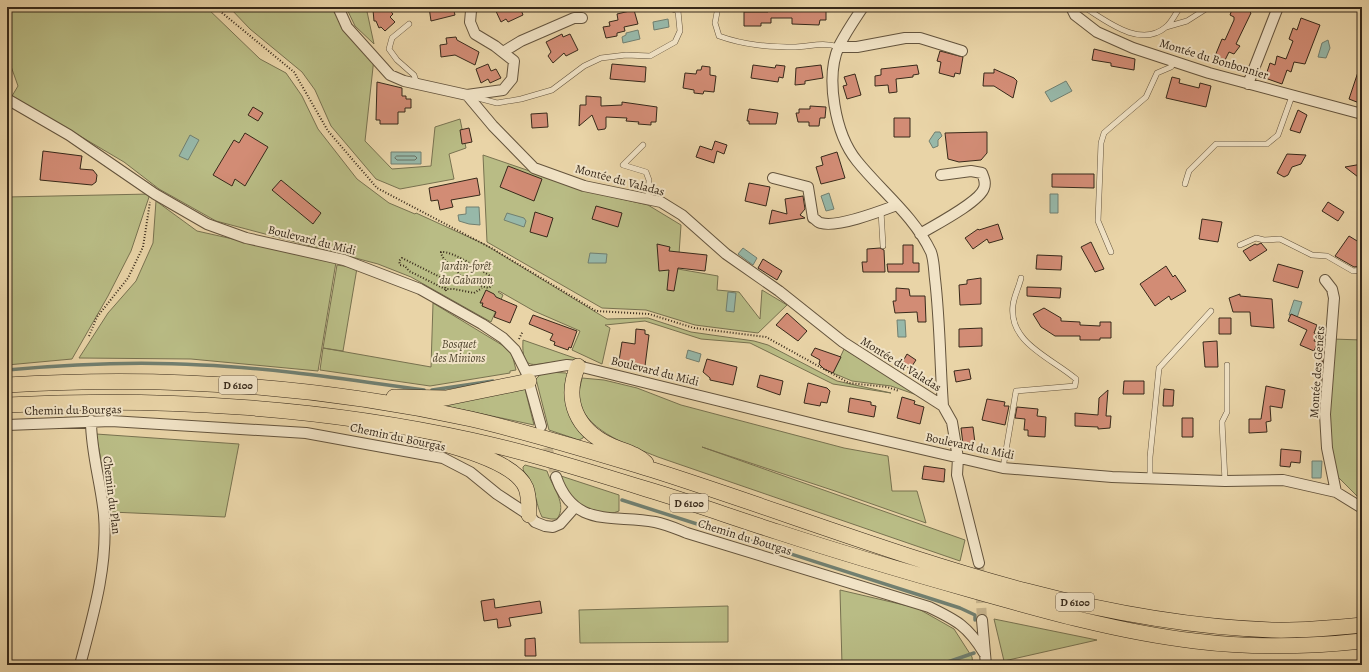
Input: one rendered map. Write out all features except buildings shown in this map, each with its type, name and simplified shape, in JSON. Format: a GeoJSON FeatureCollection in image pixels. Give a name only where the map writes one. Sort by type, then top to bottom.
{"type":"FeatureCollection","features":[{"type":"Feature","properties":{"kind":"main road"},"geometry":{"type":"LineString","coordinates":[[578,366],[574,374],[571,394],[579,420],[589,431],[609,444],[639,456],[654,471]]}},
{"type":"Feature","properties":{"kind":"main road"},"geometry":{"type":"LineString","coordinates":[[364,400],[400,397],[446,398],[528,376]]}},
{"type":"Feature","properties":{"kind":"main road","name":"D 6100"},"geometry":{"type":"LineString","coordinates":[[7,385],[50,382],[176,382],[262,387],[364,400],[474,420],[654,471],[948,568],[1056,598],[1170,622],[1275,630],[1328,629],[1362,625]]}},
{"type":"Feature","properties":{"kind":"main road","name":"D 6100"},"geometry":{"type":"LineString","coordinates":[[7,405],[109,401],[192,405],[324,415],[472,441],[561,464],[646,489],[866,560],[1060,615],[1196,641],[1269,647],[1362,641]]}},
{"type":"Feature","properties":{"kind":"main road"},"geometry":{"type":"LineString","coordinates":[[324,415],[466,450],[488,459],[507,469],[526,487],[529,515]]}},
{"type":"Feature","properties":{"kind":"street"},"geometry":{"type":"LineString","coordinates":[[338,7],[347,27],[390,75],[404,81],[467,95],[502,90],[512,79],[514,61],[475,34],[470,22],[473,7]]}},
{"type":"Feature","properties":{"kind":"street"},"geometry":{"type":"LineString","coordinates":[[863,7],[839,47],[832,74],[836,113],[846,146],[856,161],[897,205],[920,234],[932,254],[938,304],[943,406]]}},
{"type":"Feature","properties":{"kind":"street","name":"Montée du Bonbonnier"},"geometry":{"type":"LineString","coordinates":[[1071,7],[1075,15],[1097,32],[1133,48],[1248,84],[1362,114]]}},
{"type":"Feature","properties":{"kind":"street"},"geometry":{"type":"LineString","coordinates":[[1248,84],[1278,7]]}},
{"type":"Feature","properties":{"kind":"street"},"geometry":{"type":"LineString","coordinates":[[503,52],[528,38],[574,18],[582,18]]}},
{"type":"Feature","properties":{"kind":"street"},"geometry":{"type":"LineString","coordinates":[[839,47],[857,46],[905,38],[920,38],[962,51]]}},
{"type":"Feature","properties":{"kind":"street","name":"Montée du Valadas"},"geometry":{"type":"LineString","coordinates":[[467,95],[493,126],[534,168],[584,186],[661,202],[682,215],[726,254],[779,291],[843,342],[943,406],[952,422],[958,458],[957,475],[979,563]]}},
{"type":"Feature","properties":{"kind":"street","name":"Boulevard du Midi"},"geometry":{"type":"LineString","coordinates":[[7,99],[69,135],[156,194],[207,224],[246,238],[344,260],[420,289],[482,324],[503,338],[515,350],[528,376],[567,365],[578,366],[822,426],[1003,468],[1112,477],[1224,481],[1283,480],[1303,483],[1336,492],[1362,508]]}},
{"type":"Feature","properties":{"kind":"street"},"geometry":{"type":"LineString","coordinates":[[920,234],[970,203],[984,190],[985,180],[982,173],[971,171],[941,175]]}},
{"type":"Feature","properties":{"kind":"street"},"geometry":{"type":"LineString","coordinates":[[773,178],[808,187],[813,218],[820,223],[831,224],[882,212],[897,205]]}},
{"type":"Feature","properties":{"kind":"street","name":"Montée des Genêts"},"geometry":{"type":"LineString","coordinates":[[1325,280],[1332,289],[1334,298],[1325,414],[1327,448],[1336,492]]}},
{"type":"Feature","properties":{"kind":"street"},"geometry":{"type":"LineString","coordinates":[[528,376],[541,426]]}},
{"type":"Feature","properties":{"kind":"street","name":"Chemin du Bourgas"},"geometry":{"type":"LineString","coordinates":[[7,425],[91,421],[306,433],[443,458],[470,472],[497,494],[529,515],[535,522],[544,526],[553,527],[560,524],[575,507],[598,517],[656,522],[687,533],[929,607],[954,619],[973,634],[984,653]]}},
{"type":"Feature","properties":{"kind":"street","name":"Chemin du Plan"},"geometry":{"type":"LineString","coordinates":[[80,665],[95,609],[105,550],[104,514],[92,442],[91,421]]}},
{"type":"Feature","properties":{"kind":"street"},"geometry":{"type":"LineString","coordinates":[[556,477],[566,498],[575,507]]}},
{"type":"Feature","properties":{"kind":"street"},"geometry":{"type":"LineString","coordinates":[[982,620],[986,665]]}},
{"type":"Feature","properties":{"kind":"lane"},"geometry":{"type":"LineString","coordinates":[[718,7],[715,24],[719,36],[740,43],[780,47],[826,43],[839,47]]}},
{"type":"Feature","properties":{"kind":"lane"},"geometry":{"type":"LineString","coordinates":[[1084,7],[1114,27],[1135,34],[1154,34],[1166,27],[1187,20],[1209,7]]}},
{"type":"Feature","properties":{"kind":"lane"},"geometry":{"type":"LineString","coordinates":[[1166,27],[1180,7]]}},
{"type":"Feature","properties":{"kind":"lane"},"geometry":{"type":"LineString","coordinates":[[467,95],[497,103],[521,99],[552,90],[584,66],[601,58],[626,55],[650,56],[675,42],[680,31],[678,11],[669,8]]}},
{"type":"Feature","properties":{"kind":"lane"},"geometry":{"type":"LineString","coordinates":[[409,24],[392,38],[389,49],[397,60],[414,74],[417,84]]}},
{"type":"Feature","properties":{"kind":"lane"},"geometry":{"type":"LineString","coordinates":[[1111,252],[1098,221],[1101,143],[1104,134],[1146,98],[1157,73],[1170,67],[1175,62]]}},
{"type":"Feature","properties":{"kind":"lane"},"geometry":{"type":"LineString","coordinates":[[1185,184],[1190,171],[1216,144],[1267,144],[1278,135],[1292,96]]}},
{"type":"Feature","properties":{"kind":"lane"},"geometry":{"type":"LineString","coordinates":[[643,144],[623,165],[646,172],[649,180],[648,200]]}},
{"type":"Feature","properties":{"kind":"lane"},"geometry":{"type":"LineString","coordinates":[[882,212],[883,246]]}},
{"type":"Feature","properties":{"kind":"lane"},"geometry":{"type":"LineString","coordinates":[[1240,245],[1256,238],[1264,240],[1280,239],[1312,255],[1327,256],[1353,271],[1362,270]]}},
{"type":"Feature","properties":{"kind":"lane"},"geometry":{"type":"LineString","coordinates":[[1003,468],[1007,432],[1016,391],[1075,386],[1076,379],[1024,341],[1016,327],[1013,306],[1021,278]]}},
{"type":"Feature","properties":{"kind":"lane"},"geometry":{"type":"LineString","coordinates":[[1150,478],[1150,457],[1159,368],[1211,311]]}},
{"type":"Feature","properties":{"kind":"lane"},"geometry":{"type":"LineString","coordinates":[[1224,481],[1222,422],[1227,412],[1227,365]]}},
{"type":"Feature","properties":{"kind":"path"},"geometry":{"type":"LineString","coordinates":[[215,7],[294,72],[328,131],[377,188],[493,249],[596,311],[649,314],[694,328],[766,337],[849,383],[887,387],[902,392]]}},
{"type":"Feature","properties":{"kind":"path"},"geometry":{"type":"LineString","coordinates":[[7,78],[10,88],[7,96]]}},
{"type":"Feature","properties":{"kind":"path"},"geometry":{"type":"LineString","coordinates":[[89,336],[97,317],[128,278],[144,247],[150,201],[156,194]]}},
{"type":"Feature","properties":{"kind":"path"},"geometry":{"type":"LineString","coordinates":[[441,252],[455,254],[492,277],[493,284],[489,288],[474,285],[468,278],[460,275],[456,269],[449,265],[441,252]]}},
{"type":"Feature","properties":{"kind":"path"},"geometry":{"type":"LineString","coordinates":[[440,277],[430,271],[417,268],[405,259],[400,258],[400,265],[445,290],[454,289],[474,293],[484,287]]}},
{"type":"Feature","properties":{"kind":"path"},"geometry":{"type":"LineString","coordinates":[[449,296],[445,290],[444,281],[460,275]]}},
{"type":"Feature","properties":{"kind":"green space","name":"Jardin-forêt du Cabanon"},"geometry":{"type":"Polygon","coordinates":[[[7,7],[206,7],[260,59],[286,73],[302,96],[318,129],[357,179],[389,203],[415,214],[416,213],[484,244],[607,319],[648,318],[691,332],[754,341],[768,345],[837,381],[891,393],[833,384],[750,343],[701,339],[645,321],[605,325],[610,328],[602,364],[572,350],[580,331],[534,311],[499,291],[498,292],[503,295],[491,322],[411,277],[378,264],[216,221],[159,189],[124,162],[12,96],[18,86],[7,55],[7,7]]]}},
{"type":"Feature","properties":{"kind":"green space"},"geometry":{"type":"Polygon","coordinates":[[[229,7],[331,7],[350,38],[374,58],[365,141],[392,169],[431,166],[435,127],[460,119],[466,148],[449,154],[454,179],[400,189],[376,179],[331,126],[315,90],[302,72],[250,29],[229,7]]]}},
{"type":"Feature","properties":{"kind":"green space"},"geometry":{"type":"Polygon","coordinates":[[[346,7],[366,7],[374,44],[355,26],[346,7]]]}},
{"type":"Feature","properties":{"kind":"green space"},"geometry":{"type":"Polygon","coordinates":[[[483,155],[591,192],[648,205],[681,225],[678,269],[718,276],[717,290],[739,292],[760,319],[762,290],[787,305],[758,333],[695,325],[646,310],[602,308],[487,242],[483,155]]]}},
{"type":"Feature","properties":{"kind":"green space"},"geometry":{"type":"Polygon","coordinates":[[[150,194],[131,251],[108,296],[72,359],[7,365],[7,197],[150,194]]]}},
{"type":"Feature","properties":{"kind":"green space"},"geometry":{"type":"Polygon","coordinates":[[[156,201],[197,231],[336,262],[318,371],[191,359],[79,358],[108,313],[136,281],[153,243],[156,201]]]}},
{"type":"Feature","properties":{"kind":"green space"},"geometry":{"type":"Polygon","coordinates":[[[337,265],[357,268],[343,351],[323,348],[337,265]]]}},
{"type":"Feature","properties":{"kind":"green space","name":"Bosquet des Minions"},"geometry":{"type":"Polygon","coordinates":[[[433,303],[502,345],[512,354],[516,370],[510,371],[510,373],[430,386],[320,370],[323,348],[431,367],[433,303]]]}},
{"type":"Feature","properties":{"kind":"green space"},"geometry":{"type":"Polygon","coordinates":[[[1332,339],[1362,340],[1362,501],[1337,476],[1331,449],[1328,413],[1332,339]]]}},
{"type":"Feature","properties":{"kind":"green space"},"geometry":{"type":"Polygon","coordinates":[[[523,340],[586,362],[531,364],[524,358],[523,340]]]}},
{"type":"Feature","properties":{"kind":"green space"},"geometry":{"type":"Polygon","coordinates":[[[844,349],[920,396],[891,386],[852,381],[833,373],[844,349]]]}},
{"type":"Feature","properties":{"kind":"green space"},"geometry":{"type":"Polygon","coordinates":[[[548,372],[566,373],[568,375],[585,433],[583,438],[579,440],[549,430],[536,379],[540,375],[548,372]]]}},
{"type":"Feature","properties":{"kind":"green space"},"geometry":{"type":"Polygon","coordinates":[[[582,378],[604,380],[637,388],[681,405],[844,448],[888,456],[892,491],[917,491],[926,523],[702,447],[965,540],[960,561],[658,457],[624,443],[601,430],[584,413],[579,402],[582,378]]]}},
{"type":"Feature","properties":{"kind":"green space"},"geometry":{"type":"Polygon","coordinates":[[[525,389],[534,425],[436,404],[525,389]]]}},
{"type":"Feature","properties":{"kind":"green space"},"geometry":{"type":"Polygon","coordinates":[[[96,434],[239,444],[225,517],[111,512],[96,434]]]}},
{"type":"Feature","properties":{"kind":"green space"},"geometry":{"type":"Polygon","coordinates":[[[525,465],[547,471],[560,501],[560,513],[557,519],[542,517],[532,485],[524,471],[523,467],[525,465]]]}},
{"type":"Feature","properties":{"kind":"green space"},"geometry":{"type":"Polygon","coordinates":[[[561,476],[619,495],[619,511],[601,513],[592,511],[583,506],[569,493],[561,476]]]}},
{"type":"Feature","properties":{"kind":"green space"},"geometry":{"type":"Polygon","coordinates":[[[840,590],[917,608],[954,629],[972,657],[973,665],[842,665],[840,590]]]}},
{"type":"Feature","properties":{"kind":"green space"},"geometry":{"type":"Polygon","coordinates":[[[728,606],[728,642],[580,643],[579,610],[728,606]]]}},
{"type":"Feature","properties":{"kind":"green space"},"geometry":{"type":"Polygon","coordinates":[[[994,619],[1097,640],[1004,661],[994,619]]]}},
{"type":"Feature","properties":{"kind":"water"},"geometry":{"type":"Polygon","coordinates":[[[668,19],[669,27],[654,30],[653,22],[668,19]]]}},
{"type":"Feature","properties":{"kind":"water"},"geometry":{"type":"Polygon","coordinates":[[[638,30],[640,39],[623,43],[622,37],[626,35],[626,33],[638,30]]]}},
{"type":"Feature","properties":{"kind":"water"},"geometry":{"type":"Polygon","coordinates":[[[1328,40],[1330,48],[1326,58],[1318,57],[1322,43],[1328,40]]]}},
{"type":"Feature","properties":{"kind":"water"},"geometry":{"type":"Polygon","coordinates":[[[1066,81],[1072,91],[1051,102],[1045,92],[1066,81]]]}},
{"type":"Feature","properties":{"kind":"water"},"geometry":{"type":"Polygon","coordinates":[[[935,132],[940,132],[942,136],[938,140],[938,146],[933,148],[929,141],[935,132]]]}},
{"type":"Feature","properties":{"kind":"water"},"geometry":{"type":"Polygon","coordinates":[[[190,135],[199,140],[188,160],[179,156],[190,135]]]}},
{"type":"Feature","properties":{"kind":"water"},"geometry":{"type":"Polygon","coordinates":[[[391,152],[421,152],[421,164],[391,164],[391,152]]]}},
{"type":"Feature","properties":{"kind":"water"},"geometry":{"type":"Polygon","coordinates":[[[829,193],[834,209],[826,211],[821,196],[829,193]]]}},
{"type":"Feature","properties":{"kind":"water"},"geometry":{"type":"Polygon","coordinates":[[[1050,194],[1058,194],[1058,213],[1050,213],[1050,194]]]}},
{"type":"Feature","properties":{"kind":"water"},"geometry":{"type":"Polygon","coordinates":[[[466,207],[479,207],[480,225],[459,221],[458,215],[466,214],[466,207]]]}},
{"type":"Feature","properties":{"kind":"water"},"geometry":{"type":"Polygon","coordinates":[[[507,213],[524,218],[526,221],[524,227],[504,220],[507,213]]]}},
{"type":"Feature","properties":{"kind":"water"},"geometry":{"type":"Polygon","coordinates":[[[743,248],[757,258],[753,265],[738,254],[743,248]]]}},
{"type":"Feature","properties":{"kind":"water"},"geometry":{"type":"Polygon","coordinates":[[[590,253],[607,254],[606,263],[588,263],[590,253]]]}},
{"type":"Feature","properties":{"kind":"water"},"geometry":{"type":"Polygon","coordinates":[[[728,292],[736,293],[734,312],[726,311],[728,292]]]}},
{"type":"Feature","properties":{"kind":"water"},"geometry":{"type":"Polygon","coordinates":[[[1294,300],[1302,302],[1297,318],[1289,315],[1294,300]]]}},
{"type":"Feature","properties":{"kind":"water"},"geometry":{"type":"Polygon","coordinates":[[[897,320],[905,320],[906,337],[898,337],[897,320]]]}},
{"type":"Feature","properties":{"kind":"water"},"geometry":{"type":"Polygon","coordinates":[[[688,350],[701,354],[699,362],[686,358],[688,350]]]}},
{"type":"Feature","properties":{"kind":"water"},"geometry":{"type":"Polygon","coordinates":[[[1312,461],[1322,461],[1321,478],[1312,478],[1312,461]]]}},
{"type":"Feature","properties":{"kind":"waterway"},"geometry":{"type":"LineString","coordinates":[[7,370],[104,364],[177,364],[285,372],[341,378],[424,390]]}},
{"type":"Feature","properties":{"kind":"waterway"},"geometry":{"type":"LineString","coordinates":[[432,390],[493,381]]}},
{"type":"Feature","properties":{"kind":"waterway"},"geometry":{"type":"LineString","coordinates":[[622,500],[960,608],[975,615],[975,620]]}},
{"type":"Feature","properties":{"kind":"waterway"},"geometry":{"type":"LineString","coordinates":[[939,665],[974,653]]}},
{"type":"Feature","properties":{"kind":"tunnel"},"geometry":{"type":"LineString","coordinates":[[543,433],[556,477]]}},
{"type":"Feature","properties":{"kind":"tunnel"},"geometry":{"type":"LineString","coordinates":[[979,563],[982,620]]}}]}
